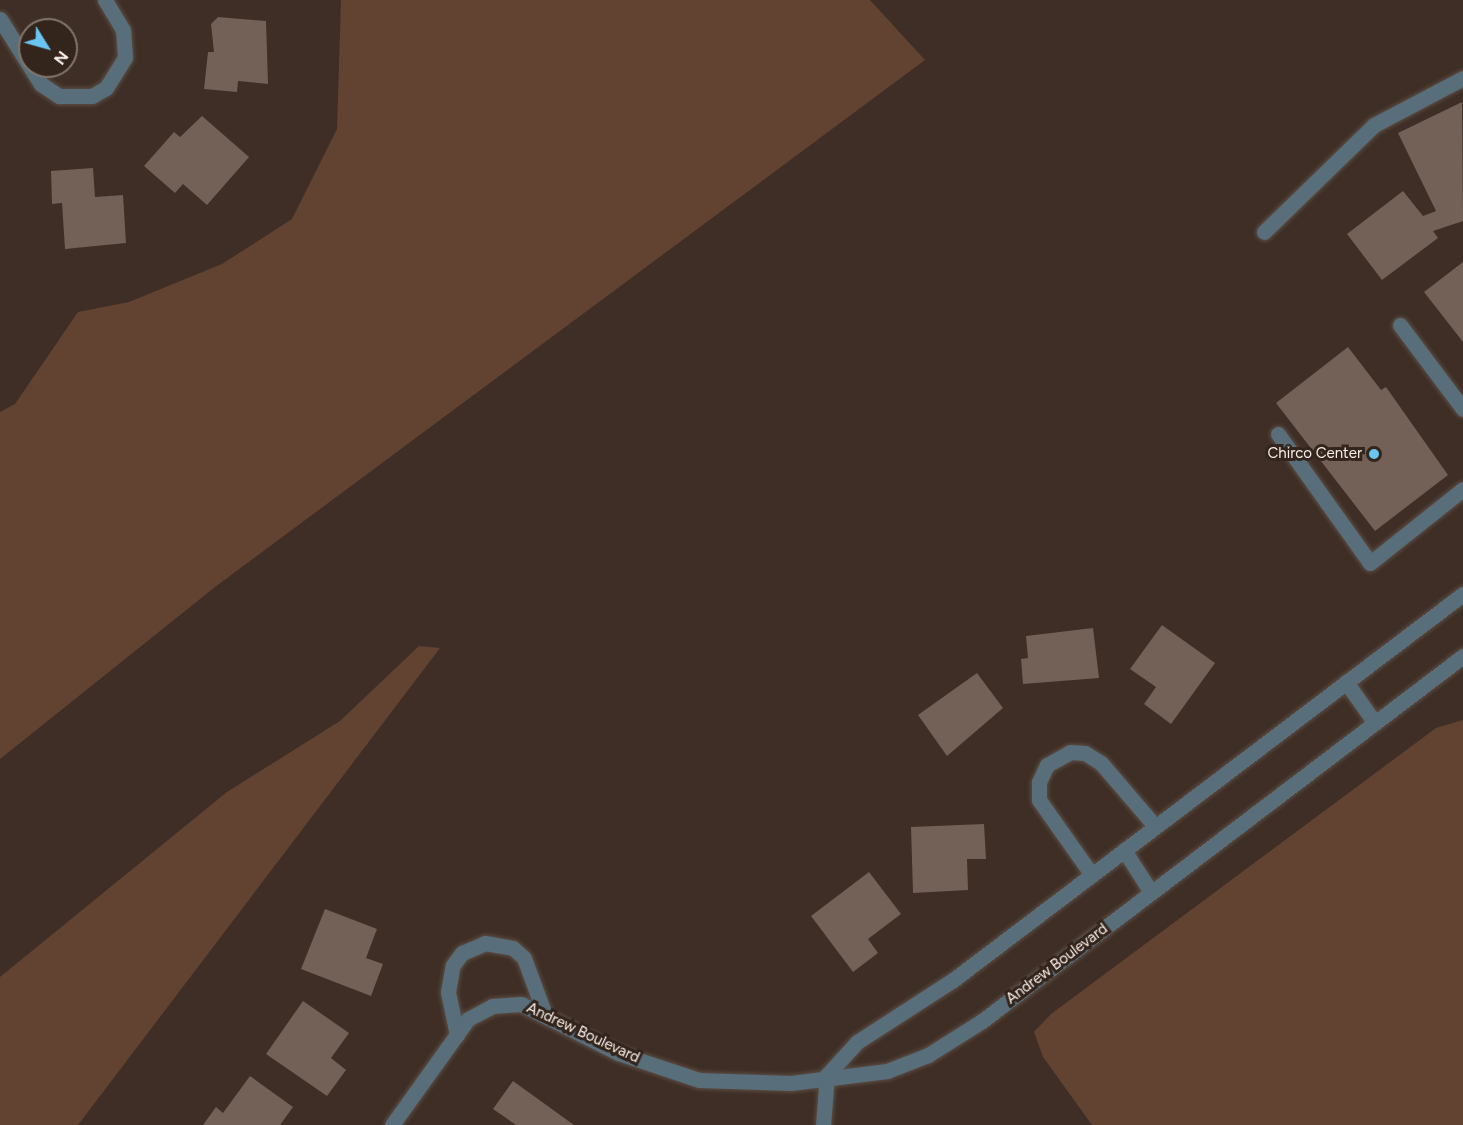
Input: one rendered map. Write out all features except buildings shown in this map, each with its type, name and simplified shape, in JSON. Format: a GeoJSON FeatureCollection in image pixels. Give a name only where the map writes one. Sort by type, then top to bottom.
{"type":"FeatureCollection","features":[{"type":"Feature","properties":{"kind":"street"},"geometry":{"type":"LineString","coordinates":[[0,19],[41,84],[60,96],[92,96],[106,88],[125,57],[123,30],[105,0]]}},
{"type":"Feature","properties":{"kind":"street"},"geometry":{"type":"LineString","coordinates":[[1264,232],[1374,125],[1463,78]]}},
{"type":"Feature","properties":{"kind":"street"},"geometry":{"type":"LineString","coordinates":[[1400,325],[1463,410]]}},
{"type":"Feature","properties":{"kind":"street"},"geometry":{"type":"LineString","coordinates":[[1278,435],[1370,563],[1463,489]]}},
{"type":"Feature","properties":{"kind":"street"},"geometry":{"type":"LineString","coordinates":[[823,1125],[827,1075],[857,1042],[953,980],[1463,594]]}},
{"type":"Feature","properties":{"kind":"street","name":"Andrew Boulevard"},"geometry":{"type":"LineString","coordinates":[[392,1125],[468,1019],[492,1006],[518,1003],[543,1012],[618,1053],[699,1080],[791,1083],[827,1075],[887,1071],[928,1055],[982,1021],[1463,656]]}},
{"type":"Feature","properties":{"kind":"street"},"geometry":{"type":"LineString","coordinates":[[1346,682],[1375,723]]}},
{"type":"Feature","properties":{"kind":"street"},"geometry":{"type":"LineString","coordinates":[[1092,875],[1039,800],[1039,782],[1047,765],[1070,752],[1085,753],[1101,763],[1155,826]]}},
{"type":"Feature","properties":{"kind":"street"},"geometry":{"type":"LineString","coordinates":[[1124,850],[1151,892]]}},
{"type":"Feature","properties":{"kind":"street"},"geometry":{"type":"LineString","coordinates":[[457,1035],[448,992],[453,965],[462,953],[485,943],[513,948],[524,958],[543,1012]]}},
{"type":"Feature","properties":{"kind":"shaded area"},"geometry":{"type":"Polygon","coordinates":[[[341,0],[870,0],[925,60],[215,587],[0,759],[0,412],[15,404],[78,312],[129,302],[222,264],[292,219],[337,129],[341,0]]]}},
{"type":"Feature","properties":{"kind":"shaded area"},"geometry":{"type":"Polygon","coordinates":[[[419,646],[440,648],[78,1125],[0,1125],[0,977],[227,792],[340,721],[419,646]]]}},
{"type":"Feature","properties":{"kind":"shaded area"},"geometry":{"type":"Polygon","coordinates":[[[1463,720],[1463,1125],[1092,1125],[1043,1057],[1034,1032],[1051,1014],[1436,728],[1463,720]]]}},
{"type":"Feature","properties":{"kind":"place","name":"Chirco Center"},"geometry":{"type":"Point","coordinates":[1374,454]}}]}
